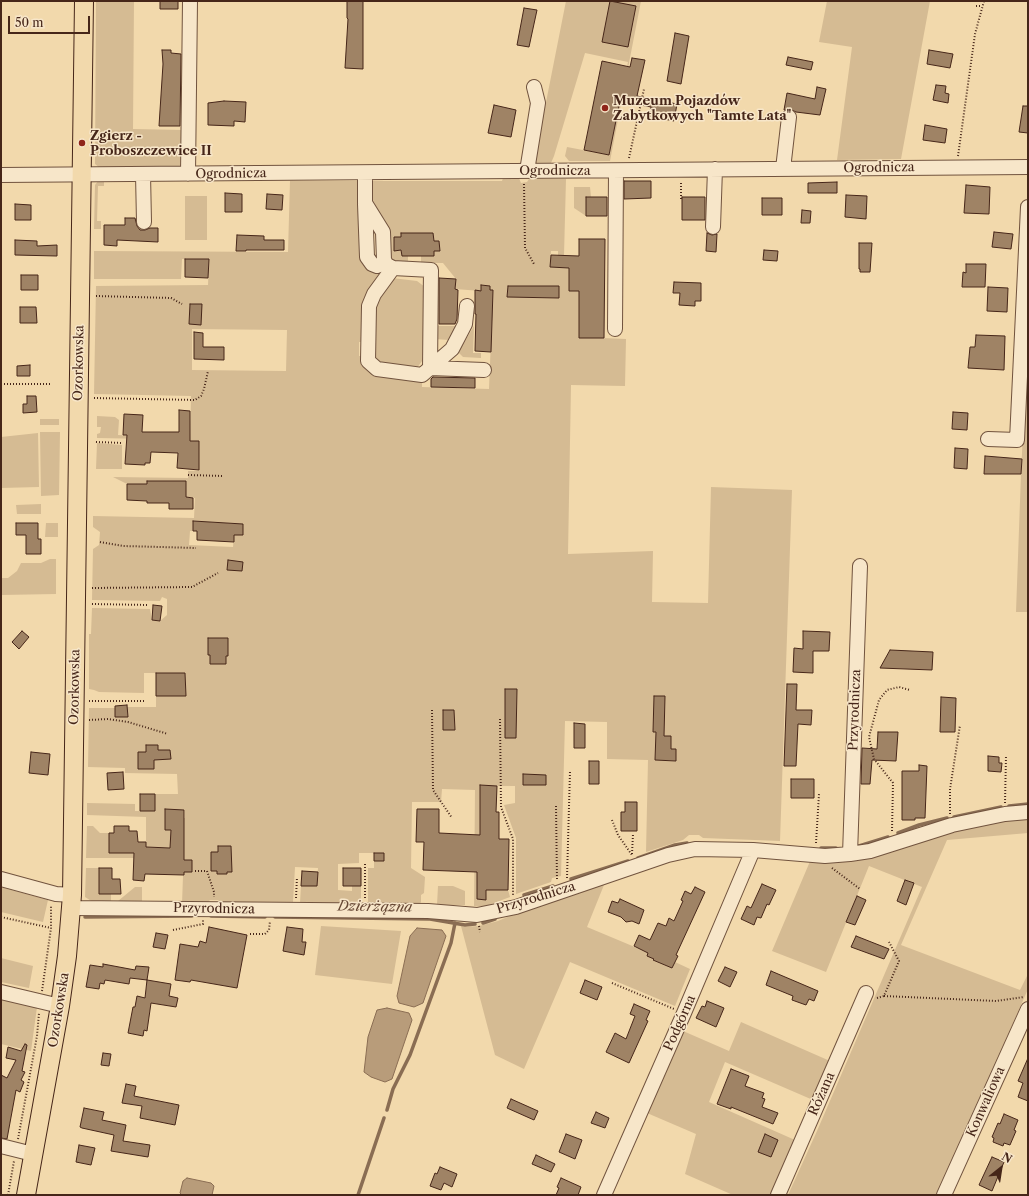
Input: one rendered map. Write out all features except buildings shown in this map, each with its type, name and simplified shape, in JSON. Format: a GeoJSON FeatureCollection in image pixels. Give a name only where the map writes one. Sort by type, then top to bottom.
{"type":"FeatureCollection","features":[{"type":"Feature","properties":{"kind":"main road","name":"Ozorkowska"},"geometry":{"type":"LineString","coordinates":[[26,1195],[60,1006],[72,902],[84,1]]}},
{"type":"Feature","properties":{"kind":"street"},"geometry":{"type":"LineString","coordinates":[[188,174],[190,1]]}},
{"type":"Feature","properties":{"kind":"street"},"geometry":{"type":"LineString","coordinates":[[526,171],[538,103],[534,87]]}},
{"type":"Feature","properties":{"kind":"street"},"geometry":{"type":"LineString","coordinates":[[783,168],[790,117]]}},
{"type":"Feature","properties":{"kind":"street","name":"Ogrodnicza"},"geometry":{"type":"LineString","coordinates":[[1,175],[1028,167]]}},
{"type":"Feature","properties":{"kind":"street"},"geometry":{"type":"LineString","coordinates":[[713,226],[715,169]]}},
{"type":"Feature","properties":{"kind":"street"},"geometry":{"type":"LineString","coordinates":[[615,329],[621,171]]}},
{"type":"Feature","properties":{"kind":"street"},"geometry":{"type":"LineString","coordinates":[[365,173],[365,203],[383,232],[389,264],[369,306],[368,361],[377,369],[422,375],[452,349],[465,324],[467,306]]}},
{"type":"Feature","properties":{"kind":"street"},"geometry":{"type":"LineString","coordinates":[[143,174],[144,222]]}},
{"type":"Feature","properties":{"kind":"street"},"geometry":{"type":"LineString","coordinates":[[988,439],[1017,440],[1028,206]]}},
{"type":"Feature","properties":{"kind":"street"},"geometry":{"type":"LineString","coordinates":[[389,264],[430,270],[430,368]]}},
{"type":"Feature","properties":{"kind":"street"},"geometry":{"type":"LineString","coordinates":[[430,368],[484,370]]}},
{"type":"Feature","properties":{"kind":"street","name":"Przyrodnicza"},"geometry":{"type":"LineString","coordinates":[[850,854],[860,566]]}},
{"type":"Feature","properties":{"kind":"street","name":"Przyrodnicza"},"geometry":{"type":"LineString","coordinates":[[1,879],[52,893],[72,902],[208,909],[428,911],[477,915],[516,906],[564,890],[634,860],[695,849],[754,850],[820,855],[850,854],[870,851],[952,825],[1005,814],[1028,812]]}},
{"type":"Feature","properties":{"kind":"street","name":"Podgórna"},"geometry":{"type":"LineString","coordinates":[[604,1195],[754,850]]}},
{"type":"Feature","properties":{"kind":"street"},"geometry":{"type":"LineString","coordinates":[[1,992],[60,1006]]}},
{"type":"Feature","properties":{"kind":"street","name":"Różana"},"geometry":{"type":"LineString","coordinates":[[778,1195],[864,998]]}},
{"type":"Feature","properties":{"kind":"street","name":"Konwaliowa"},"geometry":{"type":"LineString","coordinates":[[944,1195],[1028,1009]]}},
{"type":"Feature","properties":{"kind":"street"},"geometry":{"type":"LineString","coordinates":[[1,1146],[33,1154]]}},
{"type":"Feature","properties":{"kind":"path"},"geometry":{"type":"LineString","coordinates":[[957,167],[974,43],[984,1]]}},
{"type":"Feature","properties":{"kind":"path"},"geometry":{"type":"LineString","coordinates":[[976,6],[983,6]]}},
{"type":"Feature","properties":{"kind":"path"},"geometry":{"type":"LineString","coordinates":[[970,42],[974,43]]}},
{"type":"Feature","properties":{"kind":"path"},"geometry":{"type":"LineString","coordinates":[[621,171],[644,89]]}},
{"type":"Feature","properties":{"kind":"path"},"geometry":{"type":"LineString","coordinates":[[962,90],[967,91]]}},
{"type":"Feature","properties":{"kind":"path"},"geometry":{"type":"LineString","coordinates":[[957,125],[962,126]]}},
{"type":"Feature","properties":{"kind":"path"},"geometry":{"type":"LineString","coordinates":[[681,170],[681,199]]}},
{"type":"Feature","properties":{"kind":"path"},"geometry":{"type":"LineString","coordinates":[[526,171],[525,248],[534,264]]}},
{"type":"Feature","properties":{"kind":"path"},"geometry":{"type":"LineString","coordinates":[[96,296],[171,298],[182,304]]}},
{"type":"Feature","properties":{"kind":"path"},"geometry":{"type":"LineString","coordinates":[[94,398],[195,400],[201,396],[208,371]]}},
{"type":"Feature","properties":{"kind":"path"},"geometry":{"type":"LineString","coordinates":[[1,384],[51,384]]}},
{"type":"Feature","properties":{"kind":"path"},"geometry":{"type":"LineString","coordinates":[[96,442],[123,442]]}},
{"type":"Feature","properties":{"kind":"path"},"geometry":{"type":"LineString","coordinates":[[188,475],[223,476]]}},
{"type":"Feature","properties":{"kind":"path"},"geometry":{"type":"LineString","coordinates":[[100,542],[122,546],[196,548]]}},
{"type":"Feature","properties":{"kind":"path"},"geometry":{"type":"LineString","coordinates":[[92,588],[192,587],[218,573]]}},
{"type":"Feature","properties":{"kind":"path"},"geometry":{"type":"LineString","coordinates":[[92,604],[148,605]]}},
{"type":"Feature","properties":{"kind":"path"},"geometry":{"type":"LineString","coordinates":[[896,842],[892,831],[892,783],[874,760],[869,737],[879,700],[887,690],[899,687],[910,690]]}},
{"type":"Feature","properties":{"kind":"path"},"geometry":{"type":"LineString","coordinates":[[89,701],[145,701]]}},
{"type":"Feature","properties":{"kind":"path"},"geometry":{"type":"LineString","coordinates":[[432,710],[433,790],[452,818]]}},
{"type":"Feature","properties":{"kind":"path"},"geometry":{"type":"LineString","coordinates":[[89,720],[108,719],[128,722],[168,734]]}},
{"type":"Feature","properties":{"kind":"path"},"geometry":{"type":"LineString","coordinates":[[500,719],[501,807],[512,839],[513,895],[516,906]]}},
{"type":"Feature","properties":{"kind":"path"},"geometry":{"type":"LineString","coordinates":[[952,825],[950,813],[950,789],[960,726]]}},
{"type":"Feature","properties":{"kind":"path"},"geometry":{"type":"LineString","coordinates":[[1005,814],[1006,756]]}},
{"type":"Feature","properties":{"kind":"path"},"geometry":{"type":"LineString","coordinates":[[564,890],[567,877],[570,771]]}},
{"type":"Feature","properties":{"kind":"path"},"geometry":{"type":"LineString","coordinates":[[819,794],[820,855],[830,867],[860,889]]}},
{"type":"Feature","properties":{"kind":"path"},"geometry":{"type":"LineString","coordinates":[[556,806],[556,877],[564,890]]}},
{"type":"Feature","properties":{"kind":"path"},"geometry":{"type":"LineString","coordinates":[[612,820],[618,835],[634,860]]}},
{"type":"Feature","properties":{"kind":"path"},"geometry":{"type":"LineString","coordinates":[[633,834],[634,860]]}},
{"type":"Feature","properties":{"kind":"path"},"geometry":{"type":"LineString","coordinates":[[365,864],[365,911]]}},
{"type":"Feature","properties":{"kind":"path"},"geometry":{"type":"LineString","coordinates":[[173,930],[203,924],[214,892],[207,871],[195,871]]}},
{"type":"Feature","properties":{"kind":"path"},"geometry":{"type":"LineString","coordinates":[[296,910],[297,877]]}},
{"type":"Feature","properties":{"kind":"path"},"geometry":{"type":"LineString","coordinates":[[8,1195],[37,1036],[40,1002],[51,928],[52,893]]}},
{"type":"Feature","properties":{"kind":"path"},"geometry":{"type":"LineString","coordinates":[[250,934],[265,934],[269,930],[270,910]]}},
{"type":"Feature","properties":{"kind":"path"},"geometry":{"type":"LineString","coordinates":[[1,917],[69,932]]}},
{"type":"Feature","properties":{"kind":"path"},"geometry":{"type":"LineString","coordinates":[[884,996],[899,961],[889,942]]}},
{"type":"Feature","properties":{"kind":"path"},"geometry":{"type":"LineString","coordinates":[[612,983],[684,1013]]}},
{"type":"Feature","properties":{"kind":"path"},"geometry":{"type":"LineString","coordinates":[[864,998],[884,996],[996,1001],[1028,996]]}},
{"type":"Feature","properties":{"kind":"shaded area"},"geometry":{"type":"Polygon","coordinates":[[[96,1],[134,1],[133,129],[182,130],[180,168],[100,168],[95,164],[96,1]]]}},
{"type":"Feature","properties":{"kind":"shaded area"},"geometry":{"type":"Polygon","coordinates":[[[566,1],[641,1],[610,161],[569,161],[565,156],[567,147],[609,155],[628,62],[585,53],[551,163],[534,163],[566,1]]]}},
{"type":"Feature","properties":{"kind":"shaded area"},"geometry":{"type":"Polygon","coordinates":[[[827,1],[930,1],[901,159],[837,160],[852,47],[819,42],[827,1]]]}},
{"type":"Feature","properties":{"kind":"shaded area"},"geometry":{"type":"Polygon","coordinates":[[[503,178],[519,178],[521,183],[527,182],[529,179],[566,179],[564,255],[570,255],[569,291],[579,291],[579,337],[626,339],[625,386],[571,385],[568,554],[653,551],[652,602],[708,603],[711,487],[792,490],[780,841],[703,838],[699,835],[689,835],[683,840],[646,852],[648,760],[607,759],[607,722],[565,721],[561,876],[552,878],[551,882],[516,894],[516,838],[504,805],[515,803],[515,786],[481,786],[487,832],[477,844],[477,899],[486,899],[487,850],[491,850],[491,890],[508,890],[510,897],[486,906],[474,906],[475,790],[442,789],[441,802],[412,802],[411,868],[425,877],[424,893],[421,895],[421,902],[419,905],[368,905],[368,868],[374,868],[374,861],[384,861],[384,853],[359,853],[359,863],[338,864],[338,890],[352,891],[352,886],[361,886],[361,905],[302,905],[300,903],[301,886],[317,886],[318,868],[295,867],[293,902],[290,905],[222,904],[218,900],[210,900],[206,904],[182,904],[184,848],[146,847],[146,817],[87,815],[87,803],[135,804],[135,811],[154,811],[155,794],[178,794],[177,774],[125,773],[125,768],[88,767],[89,708],[115,708],[115,717],[128,716],[127,707],[156,707],[156,696],[186,696],[185,673],[144,673],[144,693],[99,692],[89,689],[89,634],[91,634],[92,608],[150,609],[152,620],[160,621],[167,615],[167,599],[162,597],[160,601],[92,600],[93,549],[99,545],[100,532],[93,527],[93,516],[194,518],[195,498],[186,497],[147,484],[127,484],[113,477],[188,478],[188,471],[199,471],[199,441],[190,441],[191,396],[94,394],[96,286],[208,285],[209,260],[182,259],[181,279],[94,279],[94,251],[288,252],[290,181],[357,181],[361,185],[376,270],[379,274],[365,342],[359,342],[359,356],[365,356],[365,363],[422,378],[422,387],[489,389],[493,290],[490,290],[490,286],[481,285],[481,291],[455,289],[456,279],[443,263],[421,263],[421,256],[433,256],[434,251],[440,251],[439,241],[434,241],[432,233],[401,233],[401,237],[394,238],[394,250],[401,250],[402,256],[408,256],[408,263],[396,262],[390,257],[369,202],[372,181],[502,181],[503,178]],[[551,251],[550,267],[558,268],[558,251],[551,251]],[[508,286],[507,297],[559,298],[559,286],[508,286]],[[190,304],[189,324],[202,304],[190,304]],[[192,329],[192,370],[286,371],[287,330],[192,329]],[[194,521],[193,531],[190,531],[189,545],[233,547],[234,535],[243,535],[243,524],[194,521]],[[505,690],[505,737],[516,738],[517,690],[505,690]],[[654,696],[653,732],[664,733],[665,696],[654,696]],[[443,710],[443,730],[455,730],[454,710],[443,710]],[[656,736],[655,760],[676,761],[676,749],[671,749],[671,736],[656,736]],[[138,752],[138,769],[154,769],[154,752],[138,752]],[[523,775],[523,785],[546,785],[546,775],[523,775]],[[168,810],[168,818],[185,818],[185,810],[168,810]],[[218,846],[218,852],[211,852],[211,871],[217,871],[217,874],[227,874],[231,846],[218,846]]]}},
{"type":"Feature","properties":{"kind":"shaded area"},"geometry":{"type":"Polygon","coordinates":[[[98,181],[104,181],[104,186],[98,186],[97,221],[101,221],[101,229],[94,229],[95,185],[98,181]]]}},
{"type":"Feature","properties":{"kind":"shaded area"},"geometry":{"type":"Polygon","coordinates":[[[574,187],[590,187],[591,197],[586,198],[586,216],[574,208],[574,187]]]}},
{"type":"Feature","properties":{"kind":"shaded area"},"geometry":{"type":"Polygon","coordinates":[[[185,196],[207,196],[207,240],[185,240],[185,196]]]}},
{"type":"Feature","properties":{"kind":"shaded area"},"geometry":{"type":"Polygon","coordinates":[[[392,278],[417,281],[425,287],[422,361],[417,368],[380,364],[372,358],[373,306],[392,278]]]}},
{"type":"Feature","properties":{"kind":"shaded area"},"geometry":{"type":"Polygon","coordinates":[[[435,326],[456,326],[449,340],[435,339],[435,326]]]}},
{"type":"Feature","properties":{"kind":"shaded area"},"geometry":{"type":"Polygon","coordinates":[[[474,326],[473,353],[481,353],[481,358],[463,357],[459,351],[474,326]]]}},
{"type":"Feature","properties":{"kind":"shaded area"},"geometry":{"type":"Polygon","coordinates":[[[1028,328],[1028,612],[1016,612],[1021,474],[1028,328]]]}},
{"type":"Feature","properties":{"kind":"shaded area"},"geometry":{"type":"Polygon","coordinates":[[[97,416],[115,417],[119,420],[118,435],[142,436],[150,432],[149,439],[97,438],[97,434],[100,433],[101,427],[97,427],[97,416]]]}},
{"type":"Feature","properties":{"kind":"shaded area"},"geometry":{"type":"Polygon","coordinates":[[[40,419],[59,419],[59,425],[40,425],[40,419]]]}},
{"type":"Feature","properties":{"kind":"shaded area"},"geometry":{"type":"Polygon","coordinates":[[[40,432],[60,432],[59,495],[41,496],[40,432]]]}},
{"type":"Feature","properties":{"kind":"shaded area"},"geometry":{"type":"Polygon","coordinates":[[[38,433],[39,487],[1,488],[1,437],[38,433]]]}},
{"type":"Feature","properties":{"kind":"shaded area"},"geometry":{"type":"Polygon","coordinates":[[[97,443],[122,445],[122,469],[96,469],[97,443]]]}},
{"type":"Feature","properties":{"kind":"shaded area"},"geometry":{"type":"Polygon","coordinates":[[[41,504],[41,514],[17,514],[16,505],[41,504]]]}},
{"type":"Feature","properties":{"kind":"shaded area"},"geometry":{"type":"Polygon","coordinates":[[[46,523],[58,523],[58,537],[45,537],[46,523]]]}},
{"type":"Feature","properties":{"kind":"shaded area"},"geometry":{"type":"Polygon","coordinates":[[[50,559],[56,559],[56,594],[1,595],[1,578],[8,578],[17,571],[21,563],[41,563],[50,559]]]}},
{"type":"Feature","properties":{"kind":"shaded area"},"geometry":{"type":"Polygon","coordinates":[[[1028,818],[1028,833],[947,840],[901,945],[1020,990],[1028,974],[1028,989],[938,1195],[788,1195],[922,887],[869,866],[826,972],[772,951],[811,859],[1004,820],[1028,818]]]}},
{"type":"Feature","properties":{"kind":"shaded area"},"geometry":{"type":"Polygon","coordinates":[[[87,826],[93,826],[100,833],[109,833],[109,853],[137,847],[138,858],[86,858],[87,826]]]}},
{"type":"Feature","properties":{"kind":"shaded area"},"geometry":{"type":"Polygon","coordinates":[[[86,868],[99,868],[99,894],[111,894],[111,904],[96,904],[85,897],[86,868]]]}},
{"type":"Feature","properties":{"kind":"shaded area"},"geometry":{"type":"Polygon","coordinates":[[[606,880],[587,927],[649,952],[654,960],[672,968],[675,962],[690,969],[675,1006],[570,962],[524,1069],[495,1055],[461,926],[479,926],[498,921],[606,880]]]}},
{"type":"Feature","properties":{"kind":"shaded area"},"geometry":{"type":"Polygon","coordinates":[[[438,886],[453,886],[465,891],[465,905],[437,905],[438,886]]]}},
{"type":"Feature","properties":{"kind":"shaded area"},"geometry":{"type":"Polygon","coordinates":[[[1,887],[48,900],[43,922],[1,912],[1,887]]]}},
{"type":"Feature","properties":{"kind":"shaded area"},"geometry":{"type":"Polygon","coordinates":[[[135,887],[142,887],[142,904],[117,904],[118,901],[135,887]]]}},
{"type":"Feature","properties":{"kind":"shaded area"},"geometry":{"type":"Polygon","coordinates":[[[321,926],[401,931],[392,984],[315,975],[321,926]]]}},
{"type":"Feature","properties":{"kind":"shaded area"},"geometry":{"type":"Polygon","coordinates":[[[417,928],[442,930],[446,936],[423,1003],[414,1007],[399,1003],[397,996],[410,936],[417,928]]]}},
{"type":"Feature","properties":{"kind":"shaded area"},"geometry":{"type":"Polygon","coordinates":[[[1,958],[33,966],[29,988],[1,982],[1,958]]]}},
{"type":"Feature","properties":{"kind":"shaded area"},"geometry":{"type":"Polygon","coordinates":[[[1,998],[37,1007],[31,1051],[1,1044],[1,998]]]}},
{"type":"Feature","properties":{"kind":"shaded area"},"geometry":{"type":"Polygon","coordinates":[[[387,1008],[409,1013],[412,1020],[392,1079],[385,1082],[371,1077],[364,1072],[368,1037],[377,1010],[387,1008]]]}},
{"type":"Feature","properties":{"kind":"shaded area"},"geometry":{"type":"Polygon","coordinates":[[[741,1022],[830,1061],[813,1100],[725,1062],[709,1102],[795,1140],[771,1195],[733,1195],[685,1174],[696,1134],[647,1113],[683,1031],[729,1051],[741,1022]]]}},
{"type":"Feature","properties":{"kind":"shaded area"},"geometry":{"type":"Polygon","coordinates":[[[187,1178],[211,1183],[214,1186],[212,1195],[182,1195],[180,1193],[183,1181],[187,1178]]]}},
{"type":"Feature","properties":{"kind":"waterway","name":"Dzierżązna"},"geometry":{"type":"LineString","coordinates":[[1009,806],[1028,804]]}},
{"type":"Feature","properties":{"kind":"waterway","name":"Dzierżązna"},"geometry":{"type":"LineString","coordinates":[[954,817],[1001,807]]}},
{"type":"Feature","properties":{"kind":"waterway","name":"Dzierżązna"},"geometry":{"type":"LineString","coordinates":[[898,833],[919,825],[947,818]]}},
{"type":"Feature","properties":{"kind":"waterway","name":"Dzierżązna"},"geometry":{"type":"LineString","coordinates":[[859,846],[888,837]]}},
{"type":"Feature","properties":{"kind":"waterway","name":"Dzierżązna"},"geometry":{"type":"LineString","coordinates":[[638,858],[675,845],[687,843]]}},
{"type":"Feature","properties":{"kind":"waterway","name":"Dzierżązna"},"geometry":{"type":"LineString","coordinates":[[821,848],[836,848]]}},
{"type":"Feature","properties":{"kind":"waterway","name":"Dzierżązna"},"geometry":{"type":"LineString","coordinates":[[571,879],[628,861]]}},
{"type":"Feature","properties":{"kind":"waterway","name":"Dzierżązna"},"geometry":{"type":"LineString","coordinates":[[524,895],[553,886]]}},
{"type":"Feature","properties":{"kind":"waterway","name":"Dzierżązna"},"geometry":{"type":"LineString","coordinates":[[85,917],[192,916]]}},
{"type":"Feature","properties":{"kind":"waterway","name":"Dzierżązna"},"geometry":{"type":"LineString","coordinates":[[211,916],[265,917]]}},
{"type":"Feature","properties":{"kind":"waterway","name":"Dzierżązna"},"geometry":{"type":"LineString","coordinates":[[275,917],[430,919],[465,925],[475,924]]}},
{"type":"Feature","properties":{"kind":"waterway","name":"Dzierżązna"},"geometry":{"type":"LineString","coordinates":[[483,923],[495,919]]}},
{"type":"Feature","properties":{"kind":"waterway"},"geometry":{"type":"LineString","coordinates":[[387,1110],[393,1089],[410,1055],[451,943],[455,923]]}},
{"type":"Feature","properties":{"kind":"waterway"},"geometry":{"type":"LineString","coordinates":[[358,1195],[384,1118]]}},
{"type":"Feature","properties":{"kind":"place","name":"Muzeum Pojazdów Zabytkowych \"Tamte Lata\""},"geometry":{"type":"Point","coordinates":[605,108]}},
{"type":"Feature","properties":{"kind":"place","name":"Zgierz - Proboszczewice II"},"geometry":{"type":"Point","coordinates":[82,143]}}]}
